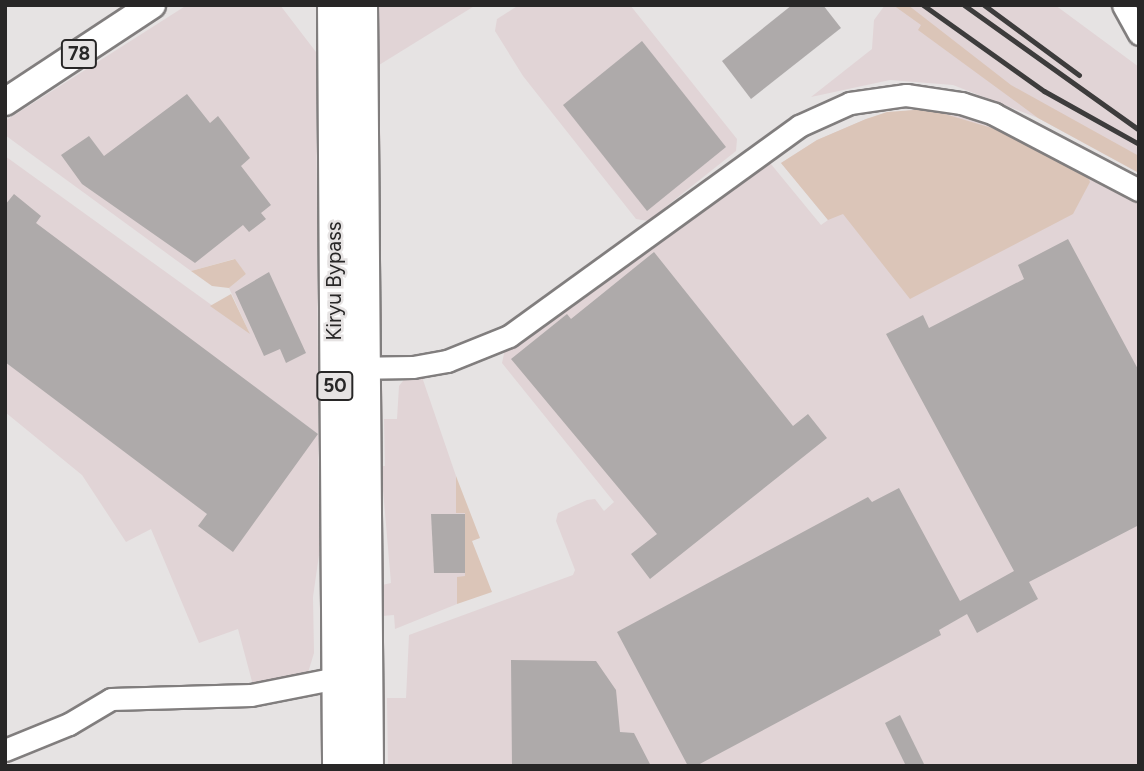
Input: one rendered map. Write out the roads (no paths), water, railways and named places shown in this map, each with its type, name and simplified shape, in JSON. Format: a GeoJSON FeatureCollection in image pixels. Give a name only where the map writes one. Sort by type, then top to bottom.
{"type":"FeatureCollection","features":[{"type":"Feature","properties":{"kind":"highway","name":"Kiryu Bypass"},"geometry":{"type":"LineString","coordinates":[[334,5],[367,766]]}},
{"type":"Feature","properties":{"kind":"highway","name":"Kiryu Bypass"},"geometry":{"type":"LineString","coordinates":[[339,766],[337,678],[361,5]]}},
{"type":"Feature","properties":{"kind":"main road","name":"78"},"geometry":{"type":"LineString","coordinates":[[5,102],[152,5]]}},
{"type":"Feature","properties":{"kind":"street"},"geometry":{"type":"LineString","coordinates":[[1124,5],[1139,34]]}},
{"type":"Feature","properties":{"kind":"street"},"geometry":{"type":"LineString","coordinates":[[349,368],[447,361],[509,337],[799,126],[850,103],[906,95],[961,103],[994,114],[1139,190]]}},
{"type":"Feature","properties":{"kind":"street"},"geometry":{"type":"LineString","coordinates":[[5,750],[69,724],[110,699],[263,694],[337,678]]}},
{"type":"Feature","properties":{"kind":"railway"},"geometry":{"type":"LineString","coordinates":[[923,5],[1044,91],[1139,144]]}},
{"type":"Feature","properties":{"kind":"railway"},"geometry":{"type":"LineString","coordinates":[[964,5],[1139,130]]}},
{"type":"Feature","properties":{"kind":"railway"},"geometry":{"type":"LineString","coordinates":[[984,5],[1079,75]]}}]}
